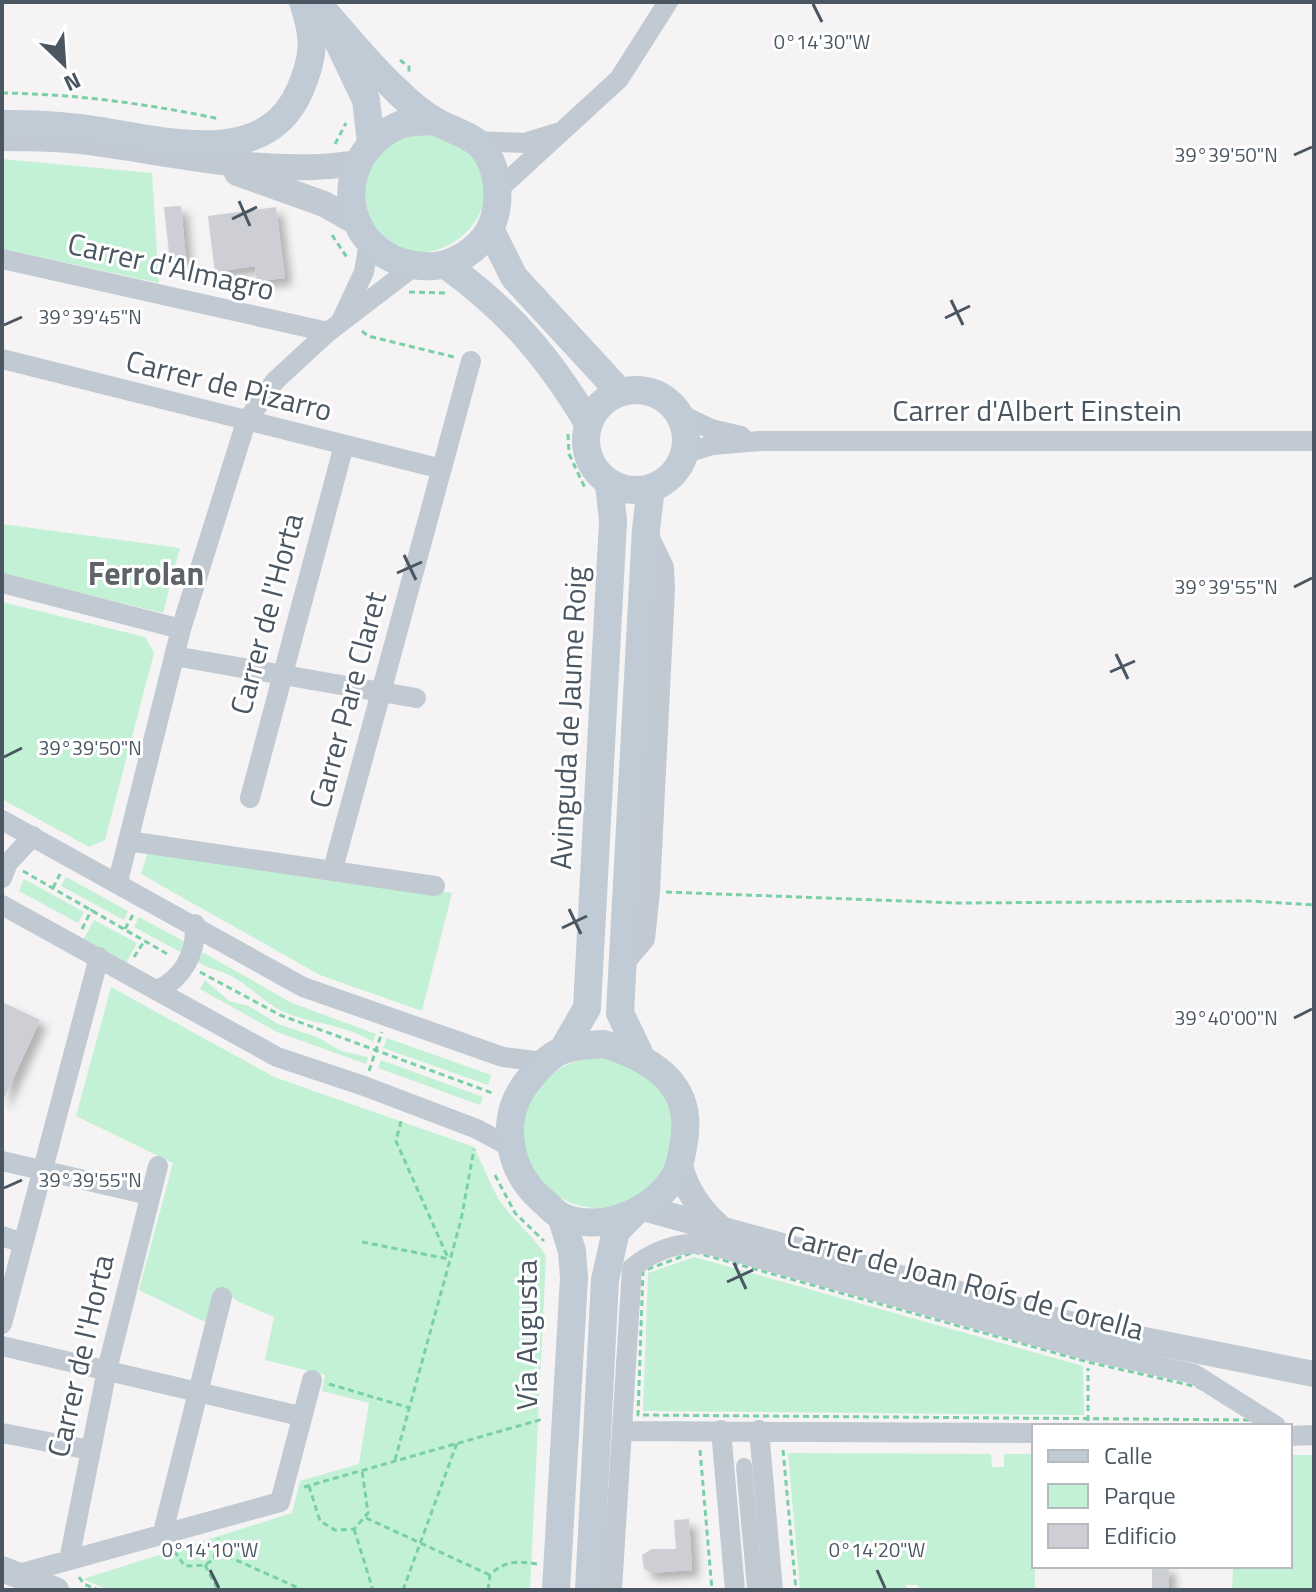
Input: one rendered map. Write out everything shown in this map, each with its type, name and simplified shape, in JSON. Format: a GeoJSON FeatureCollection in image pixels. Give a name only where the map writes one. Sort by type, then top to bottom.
{"type":"FeatureCollection","features":[{"type":"Feature","properties":{"kind":"main road"},"geometry":{"type":"LineString","coordinates":[[315,5],[394,88],[433,121],[476,141],[492,163],[499,189],[490,229],[471,252],[446,265],[413,267],[388,259],[362,232],[350,192],[364,153],[366,100],[315,5]]}},
{"type":"Feature","properties":{"kind":"main road"},"geometry":{"type":"LineString","coordinates":[[2,124],[86,128],[199,146],[240,141],[272,126],[296,99],[312,63],[315,5]]}},
{"type":"Feature","properties":{"kind":"main road"},"geometry":{"type":"LineString","coordinates":[[364,153],[400,125],[433,121]]}},
{"type":"Feature","properties":{"kind":"main road"},"geometry":{"type":"LineString","coordinates":[[490,229],[514,277],[620,392]]}},
{"type":"Feature","properties":{"kind":"main road"},"geometry":{"type":"LineString","coordinates":[[446,265],[491,298],[558,373],[599,489],[651,488],[672,475],[684,454],[686,434],[680,414],[665,398],[643,390],[620,392],[600,404],[578,426]]}},
{"type":"Feature","properties":{"kind":"main road"},"geometry":{"type":"LineString","coordinates":[[640,1055],[620,1013],[646,529],[651,488]]}},
{"type":"Feature","properties":{"kind":"main road","name":"Avinguda de Jaume Roig"},"geometry":{"type":"LineString","coordinates":[[542,1056],[587,1008],[613,521],[599,489]]}},
{"type":"Feature","properties":{"kind":"main road"},"geometry":{"type":"LineString","coordinates":[[556,1590],[574,1278],[572,1251],[561,1216],[524,1181],[492,1137],[509,1123],[517,1095],[542,1056],[604,1044],[640,1055],[662,1071],[680,1097],[686,1123],[680,1166],[673,1179],[616,1231],[605,1280],[589,1590]]}},
{"type":"Feature","properties":{"kind":"main road"},"geometry":{"type":"LineString","coordinates":[[561,1216],[591,1221],[618,1219],[638,1210]]}},
{"type":"Feature","properties":{"kind":"street"},"geometry":{"type":"LineString","coordinates":[[499,189],[619,79],[668,2]]}},
{"type":"Feature","properties":{"kind":"street"},"geometry":{"type":"LineString","coordinates":[[476,141],[524,143],[567,129]]}},
{"type":"Feature","properties":{"kind":"street"},"geometry":{"type":"LineString","coordinates":[[2,138],[86,142],[211,163],[325,168],[364,153]]}},
{"type":"Feature","properties":{"kind":"street"},"geometry":{"type":"LineString","coordinates":[[211,163],[324,204],[362,232],[364,272],[343,326]]}},
{"type":"Feature","properties":{"kind":"street","name":"Carrer d'Almagro"},"geometry":{"type":"LineString","coordinates":[[2,259],[343,326]]}},
{"type":"Feature","properties":{"kind":"street"},"geometry":{"type":"LineString","coordinates":[[118,881],[181,629],[246,422],[275,381],[343,326],[386,285],[413,267]]}},
{"type":"Feature","properties":{"kind":"street","name":"Carrer de Pizarro"},"geometry":{"type":"LineString","coordinates":[[2,359],[442,469]]}},
{"type":"Feature","properties":{"kind":"street","name":"Carrer Pare Claret"},"geometry":{"type":"LineString","coordinates":[[333,869],[471,361]]}},
{"type":"Feature","properties":{"kind":"street","name":"Carrer d'Albert Einstein"},"geometry":{"type":"LineString","coordinates":[[680,414],[711,429],[760,441]]}},
{"type":"Feature","properties":{"kind":"street","name":"Carrer d'Albert Einstein"},"geometry":{"type":"LineString","coordinates":[[684,454],[712,445],[760,441],[1314,441]]}},
{"type":"Feature","properties":{"kind":"street","name":"Carrer de l'Horta"},"geometry":{"type":"LineString","coordinates":[[250,798],[344,445]]}},
{"type":"Feature","properties":{"kind":"street"},"geometry":{"type":"LineString","coordinates":[[622,966],[645,939],[650,892],[665,589],[664,567],[646,529]]}},
{"type":"Feature","properties":{"kind":"street"},"geometry":{"type":"LineString","coordinates":[[2,583],[181,629]]}},
{"type":"Feature","properties":{"kind":"street"},"geometry":{"type":"LineString","coordinates":[[174,656],[416,698]]}},
{"type":"Feature","properties":{"kind":"street"},"geometry":{"type":"LineString","coordinates":[[2,820],[118,881],[303,987],[387,1017],[542,1056]]}},
{"type":"Feature","properties":{"kind":"street"},"geometry":{"type":"LineString","coordinates":[[5,870],[33,836]]}},
{"type":"Feature","properties":{"kind":"street"},"geometry":{"type":"LineString","coordinates":[[128,841],[435,886]]}},
{"type":"Feature","properties":{"kind":"street"},"geometry":{"type":"LineString","coordinates":[[2,905],[277,1057],[364,1086],[492,1137]]}},
{"type":"Feature","properties":{"kind":"street"},"geometry":{"type":"LineString","coordinates":[[158,990],[173,983],[187,966],[195,937],[195,924]]}},
{"type":"Feature","properties":{"kind":"street"},"geometry":{"type":"LineString","coordinates":[[2,1324],[12,1240],[40,1169],[99,957]]}},
{"type":"Feature","properties":{"kind":"street"},"geometry":{"type":"LineString","coordinates":[[2,1161],[149,1195]]}},
{"type":"Feature","properties":{"kind":"street","name":"Carrer de l'Horta"},"geometry":{"type":"LineString","coordinates":[[69,1560],[107,1370],[158,1166]]}},
{"type":"Feature","properties":{"kind":"street"},"geometry":{"type":"LineString","coordinates":[[680,1166],[685,1185],[701,1211],[719,1227]]}},
{"type":"Feature","properties":{"kind":"street"},"geometry":{"type":"LineString","coordinates":[[638,1210],[719,1227],[1084,1328],[1314,1374]]}},
{"type":"Feature","properties":{"kind":"street","name":"Carrer de Joan Roís de Corella"},"geometry":{"type":"LineString","coordinates":[[622,1431],[632,1268],[672,1246],[693,1241],[1090,1351],[1194,1374],[1273,1424]]}},
{"type":"Feature","properties":{"kind":"street"},"geometry":{"type":"LineString","coordinates":[[165,1531],[222,1297]]}},
{"type":"Feature","properties":{"kind":"street"},"geometry":{"type":"LineString","coordinates":[[2,1346],[300,1416]]}},
{"type":"Feature","properties":{"kind":"street"},"geometry":{"type":"LineString","coordinates":[[10,1572],[69,1560],[280,1498],[312,1380]]}},
{"type":"Feature","properties":{"kind":"street"},"geometry":{"type":"LineString","coordinates":[[721,1430],[754,1589]]}},
{"type":"Feature","properties":{"kind":"street"},"geometry":{"type":"LineString","coordinates":[[754,1589],[759,1430]]}},
{"type":"Feature","properties":{"kind":"street"},"geometry":{"type":"LineString","coordinates":[[612,1590],[622,1431],[1032,1433]]}},
{"type":"Feature","properties":{"kind":"street"},"geometry":{"type":"LineString","coordinates":[[2,1433],[90,1450]]}},
{"type":"Feature","properties":{"kind":"street"},"geometry":{"type":"LineString","coordinates":[[1292,1433],[1314,1435]]}},
{"type":"Feature","properties":{"kind":"street"},"geometry":{"type":"LineString","coordinates":[[744,1466],[754,1589]]}},
{"type":"Feature","properties":{"kind":"street"},"geometry":{"type":"LineString","coordinates":[[10,1572],[56,1590]]}},
{"type":"Feature","properties":{"kind":"path"},"geometry":{"type":"LineString","coordinates":[[2,93],[77,97],[179,110],[234,121]]}},
{"type":"Feature","properties":{"kind":"path"},"geometry":{"type":"LineString","coordinates":[[325,168],[349,113]]}},
{"type":"Feature","properties":{"kind":"path"},"geometry":{"type":"LineString","coordinates":[[324,204],[325,223],[351,264],[364,272]]}},
{"type":"Feature","properties":{"kind":"path"},"geometry":{"type":"LineString","coordinates":[[386,285],[397,291],[457,293]]}},
{"type":"Feature","properties":{"kind":"path"},"geometry":{"type":"LineString","coordinates":[[343,326],[368,336],[471,361]]}},
{"type":"Feature","properties":{"kind":"path"},"geometry":{"type":"LineString","coordinates":[[578,426],[569,454],[579,482],[599,489]]}},
{"type":"Feature","properties":{"kind":"path"},"geometry":{"type":"LineString","coordinates":[[5,870],[280,1015],[495,1094]]}},
{"type":"Feature","properties":{"kind":"path"},"geometry":{"type":"LineString","coordinates":[[650,892],[958,903],[1252,901],[1314,905]]}},
{"type":"Feature","properties":{"kind":"path"},"geometry":{"type":"LineString","coordinates":[[364,1086],[387,1017]]}},
{"type":"Feature","properties":{"kind":"path","name":"Vía Augusta"},"geometry":{"type":"LineString","coordinates":[[542,1056],[495,1094],[492,1137],[496,1181],[515,1213],[538,1232],[545,1243]]}},
{"type":"Feature","properties":{"kind":"path"},"geometry":{"type":"LineString","coordinates":[[406,1102],[396,1141],[449,1259]]}},
{"type":"Feature","properties":{"kind":"path"},"geometry":{"type":"LineString","coordinates":[[395,1460],[449,1259],[492,1137]]}},
{"type":"Feature","properties":{"kind":"path"},"geometry":{"type":"LineString","coordinates":[[362,1242],[449,1259]]}},
{"type":"Feature","properties":{"kind":"path"},"geometry":{"type":"LineString","coordinates":[[694,1252],[1088,1362],[1198,1387],[1253,1420],[638,1415],[643,1271],[694,1252]]}},
{"type":"Feature","properties":{"kind":"path"},"geometry":{"type":"LineString","coordinates":[[1088,1362],[1088,1421]]}},
{"type":"Feature","properties":{"kind":"path"},"geometry":{"type":"LineString","coordinates":[[312,1380],[410,1408]]}},
{"type":"Feature","properties":{"kind":"path","name":"Vía Augusta"},"geometry":{"type":"LineString","coordinates":[[457,1443],[547,1418],[546,1433]]}},
{"type":"Feature","properties":{"kind":"path"},"geometry":{"type":"LineString","coordinates":[[280,1498],[309,1486],[457,1443]]}},
{"type":"Feature","properties":{"kind":"path"},"geometry":{"type":"LineString","coordinates":[[403,1590],[457,1443]]}},
{"type":"Feature","properties":{"kind":"path"},"geometry":{"type":"LineString","coordinates":[[686,1449],[700,1449],[712,1590]]}},
{"type":"Feature","properties":{"kind":"path"},"geometry":{"type":"LineString","coordinates":[[789,1450],[783,1450],[796,1590]]}},
{"type":"Feature","properties":{"kind":"path"},"geometry":{"type":"LineString","coordinates":[[309,1486],[320,1521],[335,1530],[354,1529],[366,1518],[369,1504],[362,1470]]}},
{"type":"Feature","properties":{"kind":"path"},"geometry":{"type":"LineString","coordinates":[[366,1518],[490,1575]]}},
{"type":"Feature","properties":{"kind":"path"},"geometry":{"type":"LineString","coordinates":[[165,1531],[178,1560],[192,1567],[205,1565],[218,1552],[219,1543],[212,1519]]}},
{"type":"Feature","properties":{"kind":"path"},"geometry":{"type":"LineString","coordinates":[[354,1529],[373,1590]]}},
{"type":"Feature","properties":{"kind":"path"},"geometry":{"type":"LineString","coordinates":[[218,1552],[303,1590]]}},
{"type":"Feature","properties":{"kind":"path"},"geometry":{"type":"LineString","coordinates":[[490,1575],[514,1561],[541,1565]]}},
{"type":"Feature","properties":{"kind":"path"},"geometry":{"type":"LineString","coordinates":[[205,1565],[218,1590]]}},
{"type":"Feature","properties":{"kind":"path"},"geometry":{"type":"LineString","coordinates":[[488,1590],[490,1575]]}},
{"type":"Feature","properties":{"kind":"green space"},"geometry":{"type":"Polygon","coordinates":[[[442,131],[476,159],[484,177],[485,194],[481,211],[472,226],[444,247],[427,252],[404,251],[372,230],[360,174],[382,141],[442,131]]]}},
{"type":"Feature","properties":{"kind":"green space"},"geometry":{"type":"Polygon","coordinates":[[[2,159],[152,173],[159,283],[2,249],[2,159]]]}},
{"type":"Feature","properties":{"kind":"green space"},"geometry":{"type":"Polygon","coordinates":[[[2,524],[180,548],[163,613],[2,574],[2,524]]]}},
{"type":"Feature","properties":{"kind":"green space"},"geometry":{"type":"Polygon","coordinates":[[[2,602],[145,637],[154,653],[105,840],[89,847],[2,799],[2,602]]]}},
{"type":"Feature","properties":{"kind":"green space"},"geometry":{"type":"Polygon","coordinates":[[[148,852],[452,893],[422,1011],[320,975],[141,874],[148,852]]]}},
{"type":"Feature","properties":{"kind":"green space"},"geometry":{"type":"Polygon","coordinates":[[[66,877],[128,911],[124,920],[61,886],[66,877]]]}},
{"type":"Feature","properties":{"kind":"green space"},"geometry":{"type":"Polygon","coordinates":[[[24,879],[84,912],[78,923],[19,891],[24,879]]]}},
{"type":"Feature","properties":{"kind":"green space"},"geometry":{"type":"Polygon","coordinates":[[[139,917],[187,943],[184,954],[134,927],[139,917]]]}},
{"type":"Feature","properties":{"kind":"green space"},"geometry":{"type":"Polygon","coordinates":[[[94,920],[137,943],[125,965],[82,942],[94,920]]]}},
{"type":"Feature","properties":{"kind":"green space"},"geometry":{"type":"Polygon","coordinates":[[[202,952],[292,1003],[376,1034],[373,1042],[352,1032],[278,1009],[233,977],[198,962],[202,952]]]}},
{"type":"Feature","properties":{"kind":"green space"},"geometry":{"type":"Polygon","coordinates":[[[205,980],[229,1001],[249,1006],[278,1024],[317,1037],[341,1051],[368,1057],[366,1064],[277,1032],[200,989],[205,980]]]}},
{"type":"Feature","properties":{"kind":"green space"},"geometry":{"type":"Polygon","coordinates":[[[111,987],[274,1077],[474,1147],[498,1198],[546,1256],[530,1590],[109,1590],[83,1579],[292,1513],[300,1481],[359,1464],[369,1403],[322,1391],[325,1375],[265,1360],[274,1317],[237,1301],[220,1287],[207,1323],[139,1290],[173,1163],[76,1116],[111,987]]]}},
{"type":"Feature","properties":{"kind":"green space"},"geometry":{"type":"Polygon","coordinates":[[[387,1038],[491,1075],[488,1085],[383,1048],[387,1038]]]}},
{"type":"Feature","properties":{"kind":"green space"},"geometry":{"type":"Polygon","coordinates":[[[598,1058],[627,1063],[651,1080],[668,1104],[673,1133],[668,1162],[651,1186],[627,1203],[598,1208],[569,1203],[545,1186],[528,1162],[523,1133],[528,1104],[545,1080],[569,1063],[598,1058]]]}},
{"type":"Feature","properties":{"kind":"green space"},"geometry":{"type":"Polygon","coordinates":[[[381,1060],[483,1097],[480,1105],[378,1068],[381,1060]]]}},
{"type":"Feature","properties":{"kind":"green space"},"geometry":{"type":"Polygon","coordinates":[[[694,1257],[1083,1366],[1084,1415],[643,1411],[648,1273],[694,1257]]]}},
{"type":"Feature","properties":{"kind":"green space"},"geometry":{"type":"Polygon","coordinates":[[[788,1453],[991,1454],[992,1467],[1004,1467],[1004,1454],[1032,1454],[1032,1568],[1035,1568],[1035,1590],[919,1590],[918,1585],[906,1585],[906,1590],[800,1590],[788,1453]]]}},
{"type":"Feature","properties":{"kind":"green space"},"geometry":{"type":"Polygon","coordinates":[[[1292,1455],[1314,1455],[1314,1590],[1232,1590],[1233,1568],[1292,1568],[1292,1455]]]}},
{"type":"Feature","properties":{"kind":"building"},"geometry":{"type":"Polygon","coordinates":[[[181,206],[186,260],[170,262],[164,207],[181,206]]]}},
{"type":"Feature","properties":{"kind":"building"},"geometry":{"type":"Polygon","coordinates":[[[276,207],[285,278],[257,281],[255,266],[215,272],[208,216],[276,207]]]}},
{"type":"Feature","properties":{"kind":"building"},"geometry":{"type":"Polygon","coordinates":[[[2,1002],[40,1020],[2,1103],[2,1002]]]}},
{"type":"Feature","properties":{"kind":"building"},"geometry":{"type":"Polygon","coordinates":[[[689,1519],[692,1570],[651,1573],[644,1569],[642,1555],[652,1549],[676,1549],[674,1520],[689,1519]]]}},
{"type":"Feature","properties":{"kind":"building"},"geometry":{"type":"Polygon","coordinates":[[[1152,1568],[1169,1568],[1169,1590],[1152,1590],[1152,1568]]]}},
{"type":"Feature","properties":{"kind":"district","name":"Ferrolan"},"geometry":{"type":"Point","coordinates":[146,574]}}]}
